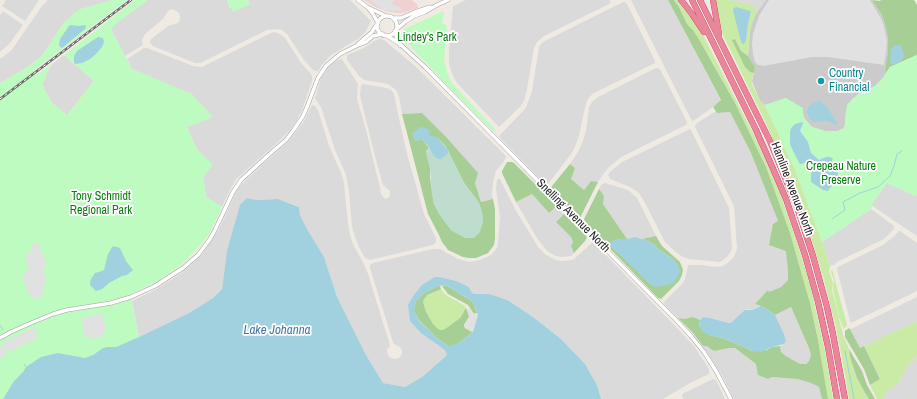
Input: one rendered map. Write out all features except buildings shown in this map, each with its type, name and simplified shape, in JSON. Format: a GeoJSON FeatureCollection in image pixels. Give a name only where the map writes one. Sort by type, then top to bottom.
{"type":"FeatureCollection","features":[{"type":"Feature","properties":{"kind":"highway"},"geometry":{"type":"LineString","coordinates":[[681,0],[717,52]]}},
{"type":"Feature","properties":{"kind":"highway","name":"Hamline Avenue North"},"geometry":{"type":"LineString","coordinates":[[692,0],[752,120],[786,199],[814,284],[837,399]]}},
{"type":"Feature","properties":{"kind":"highway","name":"Hamline Avenue North"},"geometry":{"type":"LineString","coordinates":[[700,0],[775,152],[802,223],[827,307],[845,399]]}},
{"type":"Feature","properties":{"kind":"highway"},"geometry":{"type":"LineString","coordinates":[[713,0],[720,41]]}},
{"type":"Feature","properties":{"kind":"street"},"geometry":{"type":"LineString","coordinates":[[358,0],[373,14],[378,24],[378,30],[384,35]]}},
{"type":"Feature","properties":{"kind":"street"},"geometry":{"type":"LineString","coordinates":[[0,338],[30,323],[53,314],[67,310],[111,303],[131,297],[166,280],[182,268],[198,255],[210,239],[233,192],[241,180],[277,148],[293,131],[303,116],[318,78],[326,66],[338,56],[366,42],[373,36],[392,34],[414,16],[448,0]]}},
{"type":"Feature","properties":{"kind":"street"},"geometry":{"type":"LineString","coordinates":[[367,7],[386,16],[401,18],[435,6]]}},
{"type":"Feature","properties":{"kind":"street"},"geometry":{"type":"LineString","coordinates":[[356,46],[372,32],[381,18],[386,16]]}},
{"type":"Feature","properties":{"kind":"street"},"geometry":{"type":"LineString","coordinates":[[394,18],[397,23],[396,30]]}},
{"type":"Feature","properties":{"kind":"street","name":"Snelling Avenue North"},"geometry":{"type":"LineString","coordinates":[[396,30],[397,40],[401,46]]}},
{"type":"Feature","properties":{"kind":"street","name":"Snelling Avenue North"},"geometry":{"type":"LineString","coordinates":[[384,35],[401,46],[441,83],[676,320],[704,352],[731,399]]}},
{"type":"Feature","properties":{"kind":"shaded area"},"geometry":{"type":"Polygon","coordinates":[[[6,0],[39,0],[25,21],[2,6],[6,0]]]}},
{"type":"Feature","properties":{"kind":"shaded area"},"geometry":{"type":"Polygon","coordinates":[[[48,0],[111,0],[64,22],[42,56],[29,66],[0,83],[0,59],[11,51],[42,6],[48,0]]]}},
{"type":"Feature","properties":{"kind":"shaded area"},"geometry":{"type":"Polygon","coordinates":[[[148,0],[227,0],[230,8],[250,4],[248,0],[350,0],[371,21],[366,31],[358,39],[331,55],[318,71],[313,70],[304,60],[287,34],[278,29],[267,30],[200,63],[195,63],[153,46],[150,43],[151,39],[168,26],[178,23],[180,20],[179,13],[172,9],[168,11],[163,19],[145,34],[142,40],[143,45],[125,56],[111,29],[114,25],[148,0]]]}},
{"type":"Feature","properties":{"kind":"shaded area"},"geometry":{"type":"Polygon","coordinates":[[[364,0],[412,0],[417,4],[418,8],[403,13],[397,13],[385,11],[364,0]]]}},
{"type":"Feature","properties":{"kind":"shaded area"},"geometry":{"type":"Polygon","coordinates":[[[370,0],[394,0],[392,4],[401,8],[400,11],[383,10],[370,0]]]}},
{"type":"Feature","properties":{"kind":"shaded area"},"geometry":{"type":"Polygon","coordinates":[[[466,0],[609,0],[611,3],[544,36],[537,42],[534,48],[524,101],[520,107],[499,127],[457,83],[450,68],[449,51],[453,6],[466,0]]]}},
{"type":"Feature","properties":{"kind":"shaded area"},"geometry":{"type":"Polygon","coordinates":[[[631,0],[668,0],[721,101],[693,121],[692,121],[631,0]]]}},
{"type":"Feature","properties":{"kind":"shaded area"},"geometry":{"type":"Polygon","coordinates":[[[728,0],[766,0],[757,12],[756,8],[728,0]]]}},
{"type":"Feature","properties":{"kind":"shaded area"},"geometry":{"type":"Polygon","coordinates":[[[766,0],[872,0],[882,15],[888,39],[886,73],[875,86],[857,95],[846,111],[844,128],[838,131],[825,131],[812,127],[804,118],[803,113],[786,98],[765,105],[760,101],[752,81],[755,67],[748,56],[752,23],[755,15],[766,0]]]}},
{"type":"Feature","properties":{"kind":"shaded area"},"geometry":{"type":"Polygon","coordinates":[[[769,0],[870,0],[882,20],[887,40],[884,65],[828,57],[812,57],[763,66],[758,65],[755,62],[753,54],[753,34],[759,16],[769,0]]]}},
{"type":"Feature","properties":{"kind":"shaded area"},"geometry":{"type":"Polygon","coordinates":[[[623,2],[627,4],[655,63],[594,93],[589,97],[586,103],[579,136],[575,147],[548,184],[545,184],[499,136],[527,105],[532,91],[539,47],[541,44],[623,2]]]}},
{"type":"Feature","properties":{"kind":"shaded area"},"geometry":{"type":"Polygon","coordinates":[[[3,11],[23,25],[10,43],[0,52],[0,15],[3,11]]]}},
{"type":"Feature","properties":{"kind":"shaded area"},"geometry":{"type":"Polygon","coordinates":[[[273,32],[278,33],[285,38],[301,63],[311,74],[312,81],[302,110],[290,130],[236,179],[222,207],[206,197],[203,177],[212,165],[197,149],[187,127],[212,116],[174,87],[132,69],[127,59],[144,48],[147,48],[193,66],[202,67],[273,32]]]}},
{"type":"Feature","properties":{"kind":"shaded area"},"geometry":{"type":"Polygon","coordinates":[[[380,39],[384,40],[415,66],[506,156],[496,171],[493,182],[493,199],[481,202],[475,183],[422,113],[402,114],[398,93],[395,89],[388,84],[364,80],[359,76],[347,60],[347,55],[380,39]]]}},
{"type":"Feature","properties":{"kind":"shaded area"},"geometry":{"type":"Polygon","coordinates":[[[64,55],[94,81],[67,115],[52,103],[42,85],[51,65],[64,55]]]}},
{"type":"Feature","properties":{"kind":"shaded area"},"geometry":{"type":"Polygon","coordinates":[[[342,59],[358,84],[357,99],[381,194],[386,199],[390,196],[390,191],[383,185],[376,160],[360,96],[361,85],[364,84],[386,88],[391,90],[394,94],[407,154],[424,214],[436,238],[436,242],[433,245],[370,260],[365,258],[359,247],[352,227],[346,175],[335,150],[321,107],[315,98],[321,78],[333,63],[342,59]]]}},
{"type":"Feature","properties":{"kind":"shaded area"},"geometry":{"type":"Polygon","coordinates":[[[656,68],[660,69],[687,122],[686,125],[621,157],[609,167],[598,182],[591,181],[584,190],[570,179],[575,168],[570,164],[583,141],[586,131],[589,107],[598,97],[656,68]]]}},
{"type":"Feature","properties":{"kind":"shaded area"},"geometry":{"type":"Polygon","coordinates":[[[312,105],[318,110],[329,146],[342,175],[350,235],[368,274],[389,342],[390,346],[387,349],[387,352],[389,357],[394,359],[399,358],[402,351],[400,347],[393,342],[370,265],[373,263],[433,249],[440,249],[458,259],[470,262],[480,260],[491,255],[497,248],[498,243],[500,217],[496,189],[497,180],[500,179],[515,209],[538,247],[546,255],[556,260],[573,260],[593,242],[694,346],[709,369],[709,374],[663,399],[601,399],[597,385],[585,364],[561,339],[533,317],[509,301],[489,294],[474,294],[439,277],[436,344],[446,350],[447,355],[422,377],[405,387],[383,383],[366,355],[337,297],[324,257],[300,215],[299,207],[278,199],[257,200],[247,198],[227,251],[222,289],[213,298],[189,313],[139,337],[132,301],[153,291],[177,276],[203,253],[219,229],[237,190],[289,141],[303,123],[312,105]]]}},
{"type":"Feature","properties":{"kind":"shaded area"},"geometry":{"type":"Polygon","coordinates":[[[716,111],[717,113],[730,112],[751,153],[778,221],[787,251],[788,280],[781,287],[769,292],[768,291],[755,304],[761,306],[753,310],[748,309],[734,321],[729,323],[703,317],[700,320],[693,317],[684,319],[678,318],[665,305],[664,302],[682,284],[689,265],[715,267],[723,266],[733,258],[736,252],[734,206],[695,127],[697,123],[716,111]]]}},
{"type":"Feature","properties":{"kind":"shaded area"},"geometry":{"type":"Polygon","coordinates":[[[690,129],[729,208],[732,247],[727,257],[720,262],[689,259],[676,252],[665,242],[639,193],[630,187],[610,179],[608,175],[622,162],[690,129]]]}},
{"type":"Feature","properties":{"kind":"shaded area"},"geometry":{"type":"Polygon","coordinates":[[[605,183],[628,190],[637,198],[656,236],[642,239],[635,237],[627,239],[603,204],[604,196],[599,189],[601,185],[605,183]]]}},
{"type":"Feature","properties":{"kind":"shaded area"},"geometry":{"type":"Polygon","coordinates":[[[887,183],[916,196],[917,194],[917,236],[871,205],[887,183]]]}},
{"type":"Feature","properties":{"kind":"shaded area"},"geometry":{"type":"Polygon","coordinates":[[[532,194],[549,213],[557,206],[564,214],[556,222],[571,237],[573,242],[571,246],[574,253],[571,256],[556,256],[547,251],[537,238],[516,202],[532,194]]]}},
{"type":"Feature","properties":{"kind":"shaded area"},"geometry":{"type":"Polygon","coordinates":[[[871,209],[894,226],[893,230],[884,239],[830,266],[822,242],[871,209]]]}},
{"type":"Feature","properties":{"kind":"shaded area"},"geometry":{"type":"Polygon","coordinates":[[[899,231],[917,243],[917,291],[851,323],[837,269],[838,267],[883,245],[899,231]]]}},
{"type":"Feature","properties":{"kind":"shaded area"},"geometry":{"type":"Polygon","coordinates":[[[32,243],[39,244],[44,259],[47,259],[46,266],[43,267],[43,273],[46,273],[43,296],[40,296],[40,299],[34,298],[30,295],[26,289],[28,288],[26,284],[23,284],[28,262],[26,261],[26,253],[30,253],[32,243]]]}},
{"type":"Feature","properties":{"kind":"shaded area"},"geometry":{"type":"Polygon","coordinates":[[[917,297],[917,321],[860,348],[850,329],[917,297]]]}},
{"type":"Feature","properties":{"kind":"shaded area"},"geometry":{"type":"Polygon","coordinates":[[[791,307],[811,355],[806,364],[800,364],[781,352],[780,346],[786,341],[775,315],[791,307]]]}},
{"type":"Feature","properties":{"kind":"shaded area"},"geometry":{"type":"Polygon","coordinates":[[[470,308],[473,314],[477,313],[478,315],[473,332],[465,328],[464,325],[469,317],[467,310],[470,308]]]}},
{"type":"Feature","properties":{"kind":"shaded area"},"geometry":{"type":"Polygon","coordinates":[[[103,314],[106,333],[102,334],[103,337],[89,339],[88,336],[85,337],[82,318],[103,314]]]}},
{"type":"Feature","properties":{"kind":"shaded area"},"geometry":{"type":"Polygon","coordinates":[[[35,328],[38,337],[10,351],[8,349],[5,350],[7,353],[0,360],[0,345],[2,347],[4,346],[2,343],[35,328]]]}},
{"type":"Feature","properties":{"kind":"shaded area"},"geometry":{"type":"Polygon","coordinates":[[[706,345],[715,351],[735,348],[756,364],[768,379],[772,377],[797,379],[811,383],[819,387],[822,399],[734,399],[723,377],[703,346],[706,345]]]}},
{"type":"Feature","properties":{"kind":"shaded area"},"geometry":{"type":"Polygon","coordinates":[[[917,355],[917,399],[883,399],[887,391],[899,383],[903,373],[917,355]]]}},
{"type":"Feature","properties":{"kind":"shaded area"},"geometry":{"type":"Polygon","coordinates":[[[713,379],[716,380],[725,399],[683,399],[682,395],[684,393],[713,379]]]}},
{"type":"Feature","properties":{"kind":"green space","name":"Tony Schmidt Regional Park"},"geometry":{"type":"Polygon","coordinates":[[[111,0],[127,0],[33,71],[36,75],[51,65],[42,85],[52,103],[67,115],[94,81],[64,55],[135,0],[148,0],[114,25],[111,30],[132,69],[192,94],[213,117],[187,127],[197,149],[213,165],[203,177],[206,197],[222,207],[209,234],[182,264],[158,281],[130,294],[139,337],[116,347],[103,348],[93,355],[85,358],[58,353],[26,367],[14,381],[3,399],[0,399],[0,83],[29,66],[42,56],[64,22],[80,9],[111,0]]]}},
{"type":"Feature","properties":{"kind":"green space"},"geometry":{"type":"Polygon","coordinates":[[[227,0],[248,0],[250,4],[233,12],[227,0]]]}},
{"type":"Feature","properties":{"kind":"green space"},"geometry":{"type":"Polygon","coordinates":[[[668,0],[674,0],[687,24],[700,41],[735,103],[766,167],[790,233],[810,303],[828,399],[822,399],[819,387],[811,383],[797,379],[772,377],[768,379],[758,375],[756,364],[735,348],[715,351],[707,346],[703,346],[678,318],[684,319],[693,317],[700,320],[699,326],[710,335],[722,338],[752,351],[767,350],[772,347],[780,346],[781,352],[800,364],[806,364],[811,355],[791,307],[775,315],[755,304],[768,290],[769,292],[781,287],[788,280],[786,251],[769,245],[773,224],[778,221],[751,153],[730,112],[717,113],[713,107],[721,100],[668,0]]]}},
{"type":"Feature","properties":{"kind":"green space"},"geometry":{"type":"Polygon","coordinates":[[[674,0],[681,2],[702,33],[758,143],[780,193],[811,289],[825,351],[833,399],[828,399],[818,340],[800,267],[790,233],[766,167],[735,103],[700,41],[687,24],[674,0]]]}},
{"type":"Feature","properties":{"kind":"green space"},"geometry":{"type":"Polygon","coordinates":[[[714,0],[728,0],[751,5],[756,8],[757,12],[750,31],[748,56],[741,51],[735,39],[745,67],[750,72],[754,73],[752,84],[760,101],[765,105],[794,167],[822,242],[830,266],[829,271],[833,283],[832,290],[843,335],[849,349],[857,378],[869,399],[849,399],[836,327],[824,279],[801,206],[765,121],[724,37],[717,16],[714,0]],[[734,9],[741,42],[743,44],[746,41],[751,12],[734,9]]]}},
{"type":"Feature","properties":{"kind":"green space"},"geometry":{"type":"Polygon","coordinates":[[[872,0],[914,0],[917,5],[917,55],[890,67],[886,73],[888,39],[886,27],[882,15],[872,0]]]}},
{"type":"Feature","properties":{"kind":"green space","name":"Lindey's Park"},"geometry":{"type":"Polygon","coordinates":[[[444,11],[442,24],[447,26],[444,61],[449,78],[495,129],[494,132],[401,36],[404,29],[444,11]]]}},
{"type":"Feature","properties":{"kind":"green space"},"geometry":{"type":"Polygon","coordinates":[[[735,39],[741,51],[748,56],[755,67],[754,73],[750,72],[745,67],[732,40],[735,39]]]}},
{"type":"Feature","properties":{"kind":"green space","name":"Crepeau Nature Preserve"},"geometry":{"type":"Polygon","coordinates":[[[917,55],[916,196],[887,183],[871,205],[873,206],[871,209],[822,242],[794,167],[765,105],[786,98],[803,108],[804,118],[812,127],[825,131],[838,131],[844,128],[847,105],[853,98],[880,82],[890,67],[917,55]]]}},
{"type":"Feature","properties":{"kind":"green space"},"geometry":{"type":"Polygon","coordinates":[[[422,113],[478,173],[475,183],[481,202],[493,199],[495,209],[495,239],[494,245],[488,253],[476,258],[463,257],[448,250],[442,242],[428,214],[402,114],[422,113]],[[414,132],[413,135],[415,140],[422,139],[429,148],[426,151],[430,168],[434,204],[452,231],[483,217],[479,203],[464,183],[446,147],[438,138],[414,132]]]}},
{"type":"Feature","properties":{"kind":"green space"},"geometry":{"type":"Polygon","coordinates":[[[429,148],[430,150],[448,153],[448,150],[464,183],[479,203],[483,222],[480,232],[474,238],[465,238],[452,231],[434,204],[430,168],[426,152],[429,148]]]}},
{"type":"Feature","properties":{"kind":"green space"},"geometry":{"type":"Polygon","coordinates":[[[507,162],[514,163],[557,206],[549,213],[532,194],[516,202],[502,173],[507,162]]]}},
{"type":"Feature","properties":{"kind":"green space"},"geometry":{"type":"Polygon","coordinates":[[[570,164],[575,168],[571,179],[584,190],[591,181],[598,182],[580,217],[578,217],[551,189],[570,164]]]}},
{"type":"Feature","properties":{"kind":"green space"},"geometry":{"type":"Polygon","coordinates":[[[599,189],[604,196],[603,204],[627,239],[619,239],[612,247],[627,261],[673,259],[650,242],[642,239],[656,236],[662,246],[680,262],[683,270],[679,281],[661,299],[658,298],[585,223],[584,219],[599,189]]]}},
{"type":"Feature","properties":{"kind":"green space"},"geometry":{"type":"Polygon","coordinates":[[[564,214],[587,237],[574,253],[571,246],[573,242],[571,237],[556,222],[564,214]]]}},
{"type":"Feature","properties":{"kind":"green space"},"geometry":{"type":"Polygon","coordinates":[[[832,269],[847,325],[844,329],[839,317],[833,289],[834,280],[831,272],[832,269]]]}},
{"type":"Feature","properties":{"kind":"green space"},"geometry":{"type":"Polygon","coordinates":[[[446,285],[473,302],[477,313],[474,314],[468,305],[448,294],[442,286],[446,285]]]}},
{"type":"Feature","properties":{"kind":"green space"},"geometry":{"type":"Polygon","coordinates":[[[440,286],[441,289],[427,295],[423,302],[426,312],[433,324],[440,330],[443,330],[460,318],[466,308],[469,317],[464,325],[465,328],[473,332],[457,344],[451,346],[448,346],[437,338],[419,320],[414,311],[416,301],[424,293],[440,286]]]}},
{"type":"Feature","properties":{"kind":"green space"},"geometry":{"type":"Polygon","coordinates":[[[440,289],[466,308],[460,318],[443,330],[440,330],[433,324],[426,312],[423,302],[427,295],[440,289]]]}},
{"type":"Feature","properties":{"kind":"green space"},"geometry":{"type":"Polygon","coordinates":[[[917,321],[917,355],[903,373],[899,383],[887,391],[883,399],[877,399],[870,385],[880,378],[864,346],[917,321]]]}},
{"type":"Feature","properties":{"kind":"green space"},"geometry":{"type":"Polygon","coordinates":[[[849,328],[860,348],[864,346],[880,379],[870,385],[864,369],[845,337],[845,331],[849,328]]]}},
{"type":"Feature","properties":{"kind":"green space"},"geometry":{"type":"Polygon","coordinates":[[[849,349],[862,371],[867,385],[875,399],[869,399],[857,378],[849,349]]]}},
{"type":"Feature","properties":{"kind":"water"},"geometry":{"type":"Polygon","coordinates":[[[736,7],[751,12],[746,41],[744,44],[741,42],[733,10],[736,7]]]}},
{"type":"Feature","properties":{"kind":"water"},"geometry":{"type":"Polygon","coordinates":[[[70,25],[86,26],[85,29],[62,48],[59,46],[60,39],[70,25]]]}},
{"type":"Feature","properties":{"kind":"water"},"geometry":{"type":"Polygon","coordinates":[[[98,37],[103,38],[104,42],[102,47],[90,59],[82,63],[75,64],[74,56],[77,51],[98,37]]]}},
{"type":"Feature","properties":{"kind":"water"},"geometry":{"type":"Polygon","coordinates":[[[895,45],[901,46],[904,56],[900,62],[892,65],[890,61],[891,49],[895,45]]]}},
{"type":"Feature","properties":{"kind":"water"},"geometry":{"type":"Polygon","coordinates":[[[819,101],[826,106],[838,124],[837,125],[827,121],[814,122],[809,118],[807,112],[808,108],[813,103],[819,101]]]}},
{"type":"Feature","properties":{"kind":"water"},"geometry":{"type":"Polygon","coordinates":[[[803,122],[800,131],[808,142],[811,153],[819,160],[826,157],[833,159],[829,167],[838,173],[838,176],[828,191],[823,190],[811,182],[813,163],[800,164],[790,144],[791,128],[795,124],[803,122]]]}},
{"type":"Feature","properties":{"kind":"water"},"geometry":{"type":"Polygon","coordinates":[[[420,127],[429,130],[429,135],[438,138],[448,150],[448,153],[441,159],[434,156],[422,139],[419,141],[414,140],[414,132],[420,127]]]}},
{"type":"Feature","properties":{"kind":"water","name":"Lake Johanna"},"geometry":{"type":"Polygon","coordinates":[[[247,198],[257,200],[278,199],[299,207],[300,215],[307,229],[324,257],[337,297],[366,355],[383,383],[405,387],[422,377],[447,355],[445,350],[421,333],[410,321],[408,305],[422,285],[435,277],[439,277],[456,281],[467,286],[474,294],[489,294],[509,301],[533,317],[561,339],[585,364],[597,385],[601,399],[3,399],[14,381],[26,367],[41,357],[58,353],[85,358],[93,355],[103,348],[116,347],[139,337],[189,313],[213,298],[222,289],[227,251],[240,205],[247,198]],[[446,285],[438,286],[424,293],[416,301],[414,311],[419,321],[448,346],[457,344],[473,332],[478,315],[473,302],[446,285]]]}},
{"type":"Feature","properties":{"kind":"water"},"geometry":{"type":"Polygon","coordinates":[[[635,237],[650,242],[673,259],[678,265],[680,271],[673,283],[655,287],[651,285],[611,245],[613,240],[635,237]]]}},
{"type":"Feature","properties":{"kind":"water"},"geometry":{"type":"Polygon","coordinates":[[[113,246],[120,248],[126,261],[133,270],[127,275],[122,276],[109,283],[102,289],[96,291],[90,285],[91,279],[95,273],[104,270],[108,254],[113,246]]]}},
{"type":"Feature","properties":{"kind":"water"},"geometry":{"type":"Polygon","coordinates":[[[761,306],[775,315],[784,334],[786,341],[784,344],[761,352],[752,351],[722,338],[703,332],[699,326],[700,320],[703,317],[729,323],[745,310],[753,310],[761,306]]]}},
{"type":"Feature","properties":{"kind":"waterway"},"geometry":{"type":"LineString","coordinates":[[832,219],[845,210],[843,202],[860,193],[878,187],[890,176],[897,154],[902,151]]}},
{"type":"Feature","properties":{"kind":"waterway"},"geometry":{"type":"LineString","coordinates":[[0,325],[3,330]]}},
{"type":"Feature","properties":{"kind":"waterway"},"geometry":{"type":"LineString","coordinates":[[845,351],[854,399]]}},
{"type":"Feature","properties":{"kind":"railway"},"geometry":{"type":"LineString","coordinates":[[0,99],[131,0]]}},
{"type":"Feature","properties":{"kind":"place","name":"Country Financial"},"geometry":{"type":"Point","coordinates":[821,81]}}]}
